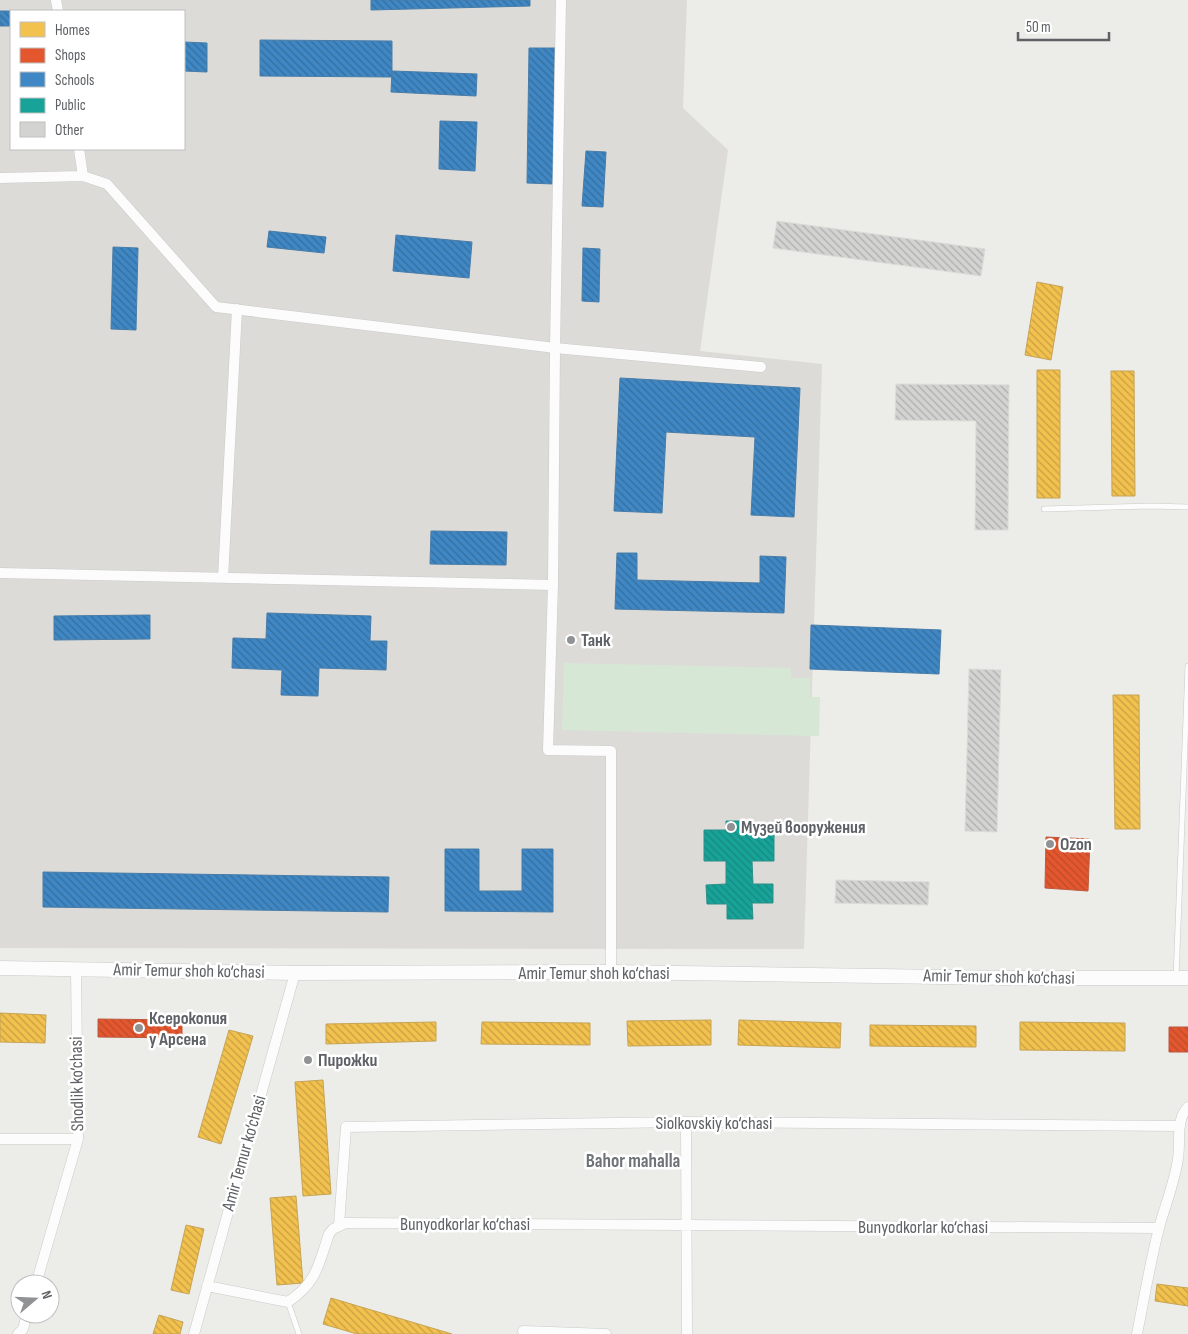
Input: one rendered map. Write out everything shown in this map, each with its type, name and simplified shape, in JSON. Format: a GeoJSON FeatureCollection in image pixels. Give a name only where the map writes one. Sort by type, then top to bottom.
{"type":"FeatureCollection","features":[{"type":"Feature","properties":{"kind":"main road","name":"Amir Temur shoh ko‘chasi"},"geometry":{"type":"LineString","coordinates":[[0,968],[295,973],[611,972],[1010,978],[1182,978]]}},
{"type":"Feature","properties":{"kind":"street"},"geometry":{"type":"LineString","coordinates":[[561,0],[553,585],[548,750],[611,751],[611,972]]}},
{"type":"Feature","properties":{"kind":"street"},"geometry":{"type":"LineString","coordinates":[[79,150],[83,176]]}},
{"type":"Feature","properties":{"kind":"street"},"geometry":{"type":"LineString","coordinates":[[0,178],[83,176],[107,184],[216,307],[555,348],[760,367]]}},
{"type":"Feature","properties":{"kind":"street"},"geometry":{"type":"LineString","coordinates":[[223,578],[237,309]]}},
{"type":"Feature","properties":{"kind":"street"},"geometry":{"type":"LineString","coordinates":[[0,573],[553,585]]}},
{"type":"Feature","properties":{"kind":"street","name":"Shodlik ko‘chasi"},"geometry":{"type":"LineString","coordinates":[[39,1274],[78,1139],[76,969]]}},
{"type":"Feature","properties":{"kind":"street","name":"Amir Temur ko‘chasi"},"geometry":{"type":"LineString","coordinates":[[194,1334],[295,973]]}},
{"type":"Feature","properties":{"kind":"street"},"geometry":{"type":"LineString","coordinates":[[1137,1334],[1159,1228],[1176,1170],[1183,1112],[1188,1107]]}},
{"type":"Feature","properties":{"kind":"street"},"geometry":{"type":"LineString","coordinates":[[686,1122],[687,1334]]}},
{"type":"Feature","properties":{"kind":"street","name":"Siolkovskiy ko‘chasi"},"geometry":{"type":"LineString","coordinates":[[339,1225],[346,1126],[686,1122],[1180,1126]]}},
{"type":"Feature","properties":{"kind":"street"},"geometry":{"type":"LineString","coordinates":[[0,1139],[78,1139]]}},
{"type":"Feature","properties":{"kind":"street","name":"Bunyodkorlar ko‘chasi"},"geometry":{"type":"LineString","coordinates":[[339,1225],[346,1223],[1159,1228]]}},
{"type":"Feature","properties":{"kind":"street"},"geometry":{"type":"LineString","coordinates":[[207,1286],[288,1302],[300,1294],[314,1277],[329,1234],[339,1225]]}},
{"type":"Feature","properties":{"kind":"street"},"geometry":{"type":"LineString","coordinates":[[523,1331],[606,1334]]}},
{"type":"Feature","properties":{"kind":"lane"},"geometry":{"type":"LineString","coordinates":[[1044,509],[1150,506],[1188,507]]}},
{"type":"Feature","properties":{"kind":"lane"},"geometry":{"type":"LineString","coordinates":[[1182,978],[1188,666]]}},
{"type":"Feature","properties":{"kind":"lane"},"geometry":{"type":"LineString","coordinates":[[288,1302],[299,1334]]}},
{"type":"Feature","properties":{"kind":"shaded area"},"geometry":{"type":"Polygon","coordinates":[[[0,0],[687,0],[683,108],[728,150],[700,351],[822,364],[804,949],[0,948],[0,0]]]}},
{"type":"Feature","properties":{"kind":"green space"},"geometry":{"type":"Polygon","coordinates":[[[564,663],[791,668],[791,678],[810,678],[810,697],[820,697],[819,736],[562,730],[564,663]]]}},
{"type":"Feature","properties":{"kind":"building: Homes"},"geometry":{"type":"Polygon","coordinates":[[[1037,282],[1063,287],[1051,360],[1025,355],[1037,282]]]}},
{"type":"Feature","properties":{"kind":"building: Homes"},"geometry":{"type":"Polygon","coordinates":[[[1037,370],[1060,370],[1060,498],[1037,498],[1037,370]]]}},
{"type":"Feature","properties":{"kind":"building: Homes"},"geometry":{"type":"Polygon","coordinates":[[[1111,371],[1134,371],[1135,496],[1112,496],[1111,371]]]}},
{"type":"Feature","properties":{"kind":"building: Homes"},"geometry":{"type":"Polygon","coordinates":[[[1113,695],[1139,695],[1140,829],[1115,829],[1113,695]]]}},
{"type":"Feature","properties":{"kind":"building: Homes"},"geometry":{"type":"Polygon","coordinates":[[[0,1013],[46,1015],[45,1043],[0,1042],[0,1013]]]}},
{"type":"Feature","properties":{"kind":"building: Homes"},"geometry":{"type":"Polygon","coordinates":[[[711,1020],[711,1045],[628,1046],[627,1021],[711,1020]]]}},
{"type":"Feature","properties":{"kind":"building: Homes"},"geometry":{"type":"Polygon","coordinates":[[[739,1020],[841,1023],[840,1048],[738,1045],[739,1020]]]}},
{"type":"Feature","properties":{"kind":"building: Homes"},"geometry":{"type":"Polygon","coordinates":[[[436,1022],[436,1041],[326,1044],[326,1024],[436,1022]]]}},
{"type":"Feature","properties":{"kind":"building: Homes"},"geometry":{"type":"Polygon","coordinates":[[[482,1022],[590,1023],[590,1045],[481,1044],[482,1022]]]}},
{"type":"Feature","properties":{"kind":"building: Homes"},"geometry":{"type":"Polygon","coordinates":[[[1020,1022],[1125,1023],[1125,1051],[1020,1050],[1020,1022]]]}},
{"type":"Feature","properties":{"kind":"building: Homes"},"geometry":{"type":"Polygon","coordinates":[[[870,1025],[976,1026],[976,1047],[870,1046],[870,1025]]]}},
{"type":"Feature","properties":{"kind":"building: Homes"},"geometry":{"type":"Polygon","coordinates":[[[229,1030],[253,1036],[221,1144],[198,1137],[229,1030]]]}},
{"type":"Feature","properties":{"kind":"building: Homes"},"geometry":{"type":"Polygon","coordinates":[[[323,1080],[331,1194],[303,1196],[295,1082],[323,1080]]]}},
{"type":"Feature","properties":{"kind":"building: Homes"},"geometry":{"type":"Polygon","coordinates":[[[296,1196],[303,1283],[277,1285],[270,1198],[296,1196]]]}},
{"type":"Feature","properties":{"kind":"building: Homes"},"geometry":{"type":"Polygon","coordinates":[[[186,1225],[204,1229],[189,1294],[171,1290],[186,1225]]]}},
{"type":"Feature","properties":{"kind":"building: Homes"},"geometry":{"type":"Polygon","coordinates":[[[1157,1284],[1188,1288],[1188,1306],[1155,1301],[1157,1284]]]}},
{"type":"Feature","properties":{"kind":"building: Homes"},"geometry":{"type":"Polygon","coordinates":[[[331,1298],[452,1334],[357,1334],[323,1324],[331,1298]]]}},
{"type":"Feature","properties":{"kind":"building: Homes"},"geometry":{"type":"Polygon","coordinates":[[[159,1315],[183,1322],[180,1334],[153,1334],[159,1315]]]}},
{"type":"Feature","properties":{"kind":"building: Shops"},"geometry":{"type":"Polygon","coordinates":[[[1046,837],[1090,839],[1088,891],[1045,888],[1046,837]]]}},
{"type":"Feature","properties":{"kind":"building: Shops"},"geometry":{"type":"Polygon","coordinates":[[[98,1019],[182,1020],[182,1038],[98,1037],[98,1019]]]}},
{"type":"Feature","properties":{"kind":"building: Shops"},"geometry":{"type":"Polygon","coordinates":[[[1169,1027],[1188,1027],[1188,1052],[1169,1052],[1169,1027]]]}},
{"type":"Feature","properties":{"kind":"building: Schools"},"geometry":{"type":"Polygon","coordinates":[[[371,0],[530,0],[530,6],[371,10],[371,0]]]}},
{"type":"Feature","properties":{"kind":"building: Schools"},"geometry":{"type":"Polygon","coordinates":[[[0,11],[10,11],[10,26],[0,26],[0,11]]]}},
{"type":"Feature","properties":{"kind":"building: Schools"},"geometry":{"type":"Polygon","coordinates":[[[260,40],[392,41],[392,77],[260,76],[260,40]]]}},
{"type":"Feature","properties":{"kind":"building: Schools"},"geometry":{"type":"Polygon","coordinates":[[[185,42],[207,43],[207,72],[185,71],[185,42]]]}},
{"type":"Feature","properties":{"kind":"building: Schools"},"geometry":{"type":"Polygon","coordinates":[[[529,48],[555,48],[554,184],[527,183],[529,48]]]}},
{"type":"Feature","properties":{"kind":"building: Schools"},"geometry":{"type":"Polygon","coordinates":[[[392,71],[477,74],[476,96],[391,92],[392,71]]]}},
{"type":"Feature","properties":{"kind":"building: Schools"},"geometry":{"type":"Polygon","coordinates":[[[440,121],[477,122],[475,171],[439,169],[440,121]]]}},
{"type":"Feature","properties":{"kind":"building: Schools"},"geometry":{"type":"Polygon","coordinates":[[[586,151],[606,152],[603,207],[582,206],[586,151]]]}},
{"type":"Feature","properties":{"kind":"building: Schools"},"geometry":{"type":"Polygon","coordinates":[[[269,231],[326,237],[324,253],[267,247],[269,231]]]}},
{"type":"Feature","properties":{"kind":"building: Schools"},"geometry":{"type":"Polygon","coordinates":[[[396,235],[472,242],[469,278],[393,271],[396,235]]]}},
{"type":"Feature","properties":{"kind":"building: Schools"},"geometry":{"type":"Polygon","coordinates":[[[113,247],[138,248],[136,330],[111,329],[113,247]]]}},
{"type":"Feature","properties":{"kind":"building: Schools"},"geometry":{"type":"Polygon","coordinates":[[[583,248],[600,249],[599,302],[582,301],[583,248]]]}},
{"type":"Feature","properties":{"kind":"building: Schools"},"geometry":{"type":"Polygon","coordinates":[[[620,378],[800,388],[794,517],[751,515],[755,437],[666,432],[662,513],[614,511],[620,378]]]}},
{"type":"Feature","properties":{"kind":"building: Schools"},"geometry":{"type":"Polygon","coordinates":[[[431,531],[507,532],[506,565],[430,564],[431,531]]]}},
{"type":"Feature","properties":{"kind":"building: Schools"},"geometry":{"type":"Polygon","coordinates":[[[617,553],[637,553],[637,580],[760,583],[760,556],[786,557],[784,613],[615,609],[617,553]]]}},
{"type":"Feature","properties":{"kind":"building: Schools"},"geometry":{"type":"Polygon","coordinates":[[[267,613],[371,616],[370,641],[387,641],[386,670],[319,668],[318,696],[281,695],[282,670],[232,668],[233,638],[266,639],[267,613]]]}},
{"type":"Feature","properties":{"kind":"building: Schools"},"geometry":{"type":"Polygon","coordinates":[[[150,615],[150,639],[54,640],[54,616],[150,615]]]}},
{"type":"Feature","properties":{"kind":"building: Schools"},"geometry":{"type":"Polygon","coordinates":[[[811,625],[941,630],[939,674],[810,669],[811,625]]]}},
{"type":"Feature","properties":{"kind":"building: Schools"},"geometry":{"type":"Polygon","coordinates":[[[445,849],[479,849],[479,891],[522,891],[522,849],[553,849],[553,912],[445,911],[445,849]]]}},
{"type":"Feature","properties":{"kind":"building: Schools"},"geometry":{"type":"Polygon","coordinates":[[[43,872],[389,877],[388,912],[43,907],[43,872]]]}},
{"type":"Feature","properties":{"kind":"building: Public"},"geometry":{"type":"Polygon","coordinates":[[[726,821],[752,821],[752,829],[774,829],[774,861],[752,861],[753,884],[773,884],[773,903],[752,903],[753,919],[727,919],[727,904],[707,904],[706,885],[726,884],[726,861],[704,861],[704,830],[726,830],[726,821]]]}},
{"type":"Feature","properties":{"kind":"building: Other"},"geometry":{"type":"Polygon","coordinates":[[[777,221],[985,249],[981,276],[773,248],[777,221]]]}},
{"type":"Feature","properties":{"kind":"building: Other"},"geometry":{"type":"Polygon","coordinates":[[[896,384],[1009,385],[1008,530],[975,530],[976,421],[895,420],[896,384]]]}},
{"type":"Feature","properties":{"kind":"building: Other"},"geometry":{"type":"Polygon","coordinates":[[[969,669],[1001,670],[997,832],[965,831],[969,669]]]}},
{"type":"Feature","properties":{"kind":"building: Other"},"geometry":{"type":"Polygon","coordinates":[[[836,880],[929,882],[928,905],[835,903],[836,880]]]}},
{"type":"Feature","properties":{"kind":"place","name":"Танк"},"geometry":{"type":"Point","coordinates":[571,640]}},
{"type":"Feature","properties":{"kind":"place","name":"Музей вооружения"},"geometry":{"type":"Point","coordinates":[731,827]}},
{"type":"Feature","properties":{"kind":"place","name":"Ozon"},"geometry":{"type":"Point","coordinates":[1050,844]}},
{"type":"Feature","properties":{"kind":"place","name":"Ксерокопия у Арсена"},"geometry":{"type":"Point","coordinates":[139,1028]}},
{"type":"Feature","properties":{"kind":"place","name":"Пирожки"},"geometry":{"type":"Point","coordinates":[308,1060]}},
{"type":"Feature","properties":{"kind":"district","name":"Bahor mahalla"},"geometry":{"type":"Point","coordinates":[633,1161]}}]}
